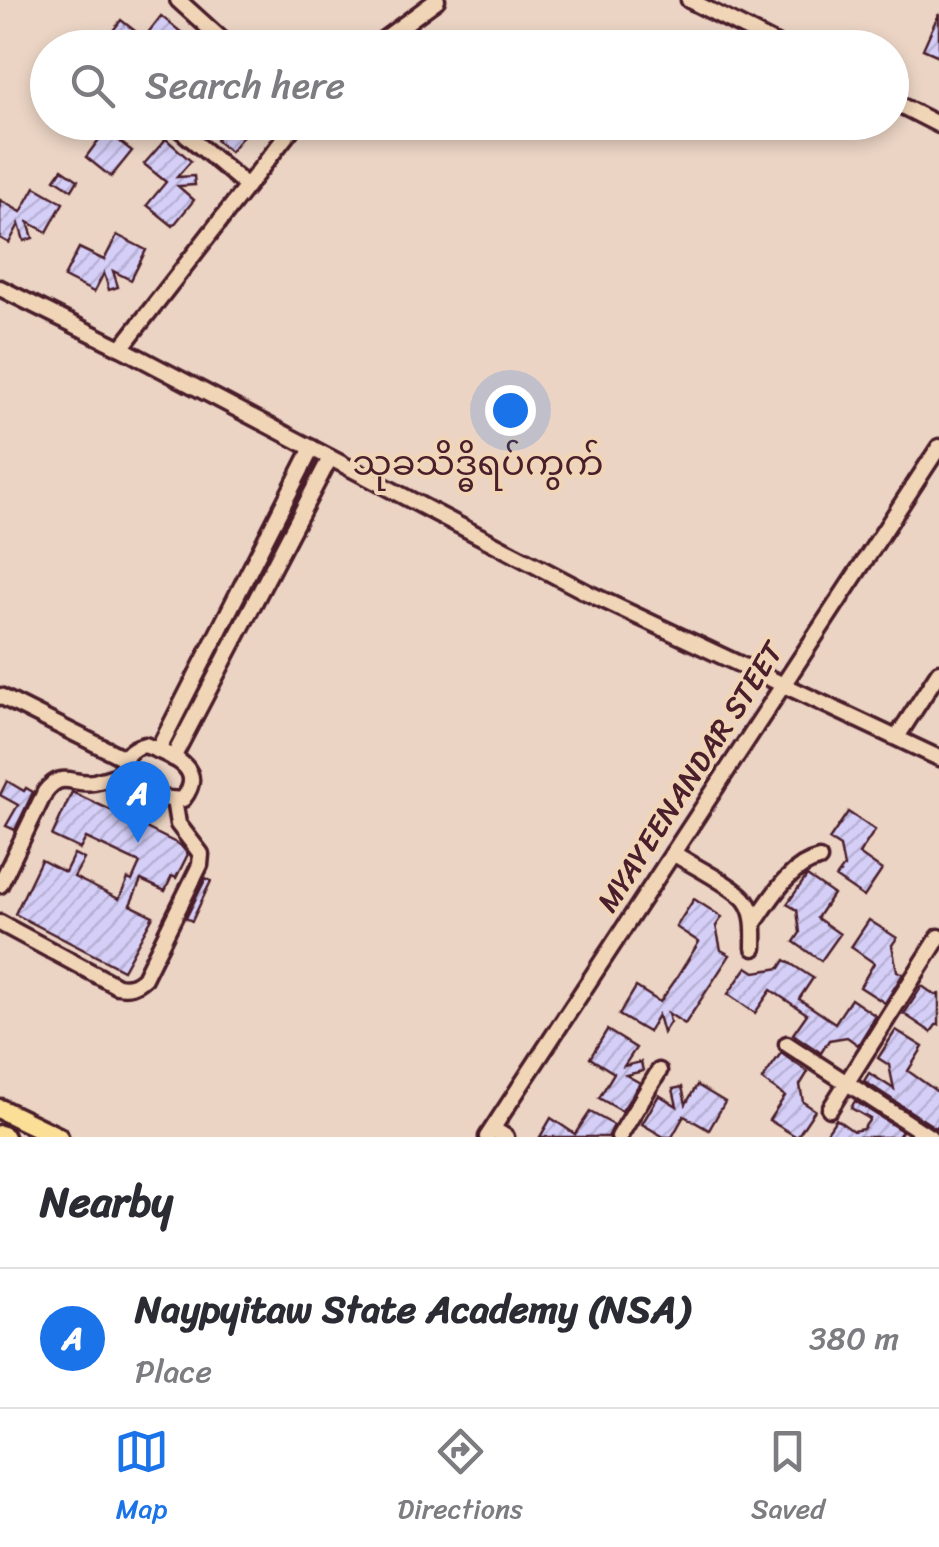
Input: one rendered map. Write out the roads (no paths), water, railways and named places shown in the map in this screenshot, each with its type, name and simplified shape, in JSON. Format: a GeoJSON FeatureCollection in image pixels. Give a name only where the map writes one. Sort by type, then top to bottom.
{"type":"FeatureCollection","features":[{"type":"Feature","properties":{"kind":"main road"},"geometry":{"type":"LineString","coordinates":[[0,1108],[58,1137]]}},
{"type":"Feature","properties":{"kind":"street"},"geometry":{"type":"LineString","coordinates":[[178,0],[211,30]]}},
{"type":"Feature","properties":{"kind":"street"},"geometry":{"type":"LineString","coordinates":[[396,30],[437,0]]}},
{"type":"Feature","properties":{"kind":"street"},"geometry":{"type":"LineString","coordinates":[[690,0],[749,30]]}},
{"type":"Feature","properties":{"kind":"street"},"geometry":{"type":"LineString","coordinates":[[909,110],[939,125]]}},
{"type":"Feature","properties":{"kind":"street"},"geometry":{"type":"LineString","coordinates":[[192,140],[247,186]]}},
{"type":"Feature","properties":{"kind":"street"},"geometry":{"type":"LineString","coordinates":[[121,348],[283,140]]}},
{"type":"Feature","properties":{"kind":"street"},"geometry":{"type":"LineString","coordinates":[[0,288],[588,593],[939,758]]}},
{"type":"Feature","properties":{"kind":"street"},"geometry":{"type":"LineString","coordinates":[[158,750],[312,448]]}},
{"type":"Feature","properties":{"kind":"street","name":"MYAYEENANDAR STEET"},"geometry":{"type":"LineString","coordinates":[[495,1134],[672,854],[939,448]]}},
{"type":"Feature","properties":{"kind":"street"},"geometry":{"type":"LineString","coordinates":[[173,758],[330,458]]}},
{"type":"Feature","properties":{"kind":"street"},"geometry":{"type":"LineString","coordinates":[[896,737],[933,692],[939,672]]}},
{"type":"Feature","properties":{"kind":"street"},"geometry":{"type":"LineString","coordinates":[[0,696],[124,758]]}},
{"type":"Feature","properties":{"kind":"street"},"geometry":{"type":"LineString","coordinates":[[144,745],[186,766],[192,782],[183,799],[168,801],[121,774],[129,750],[144,745]]}},
{"type":"Feature","properties":{"kind":"street"},"geometry":{"type":"LineString","coordinates":[[0,885],[52,782],[60,779],[92,783],[121,774]]}},
{"type":"Feature","properties":{"kind":"street"},"geometry":{"type":"LineString","coordinates":[[0,923],[117,986],[136,985],[144,978],[200,865],[201,854],[178,824],[174,800]]}},
{"type":"Feature","properties":{"kind":"street"},"geometry":{"type":"LineString","coordinates":[[672,854],[746,901],[754,923],[754,948]]}},
{"type":"Feature","properties":{"kind":"street"},"geometry":{"type":"LineString","coordinates":[[754,923],[793,872],[806,862],[819,859]]}},
{"type":"Feature","properties":{"kind":"street"},"geometry":{"type":"LineString","coordinates":[[830,1109],[937,945]]}},
{"type":"Feature","properties":{"kind":"street"},"geometry":{"type":"LineString","coordinates":[[787,1044],[930,1137]]}},
{"type":"Feature","properties":{"kind":"street"},"geometry":{"type":"LineString","coordinates":[[618,1137],[659,1071]]}},
{"type":"Feature","properties":{"kind":"place","name":"Naypyitaw State Academy (NSA)"},"geometry":{"type":"Point","coordinates":[138,843]}},
{"type":"Feature","properties":{"kind":"district","name":"သုခသိဒ္ဓိရပ်ကွက်"},"geometry":{"type":"Point","coordinates":[478,463]}}]}
